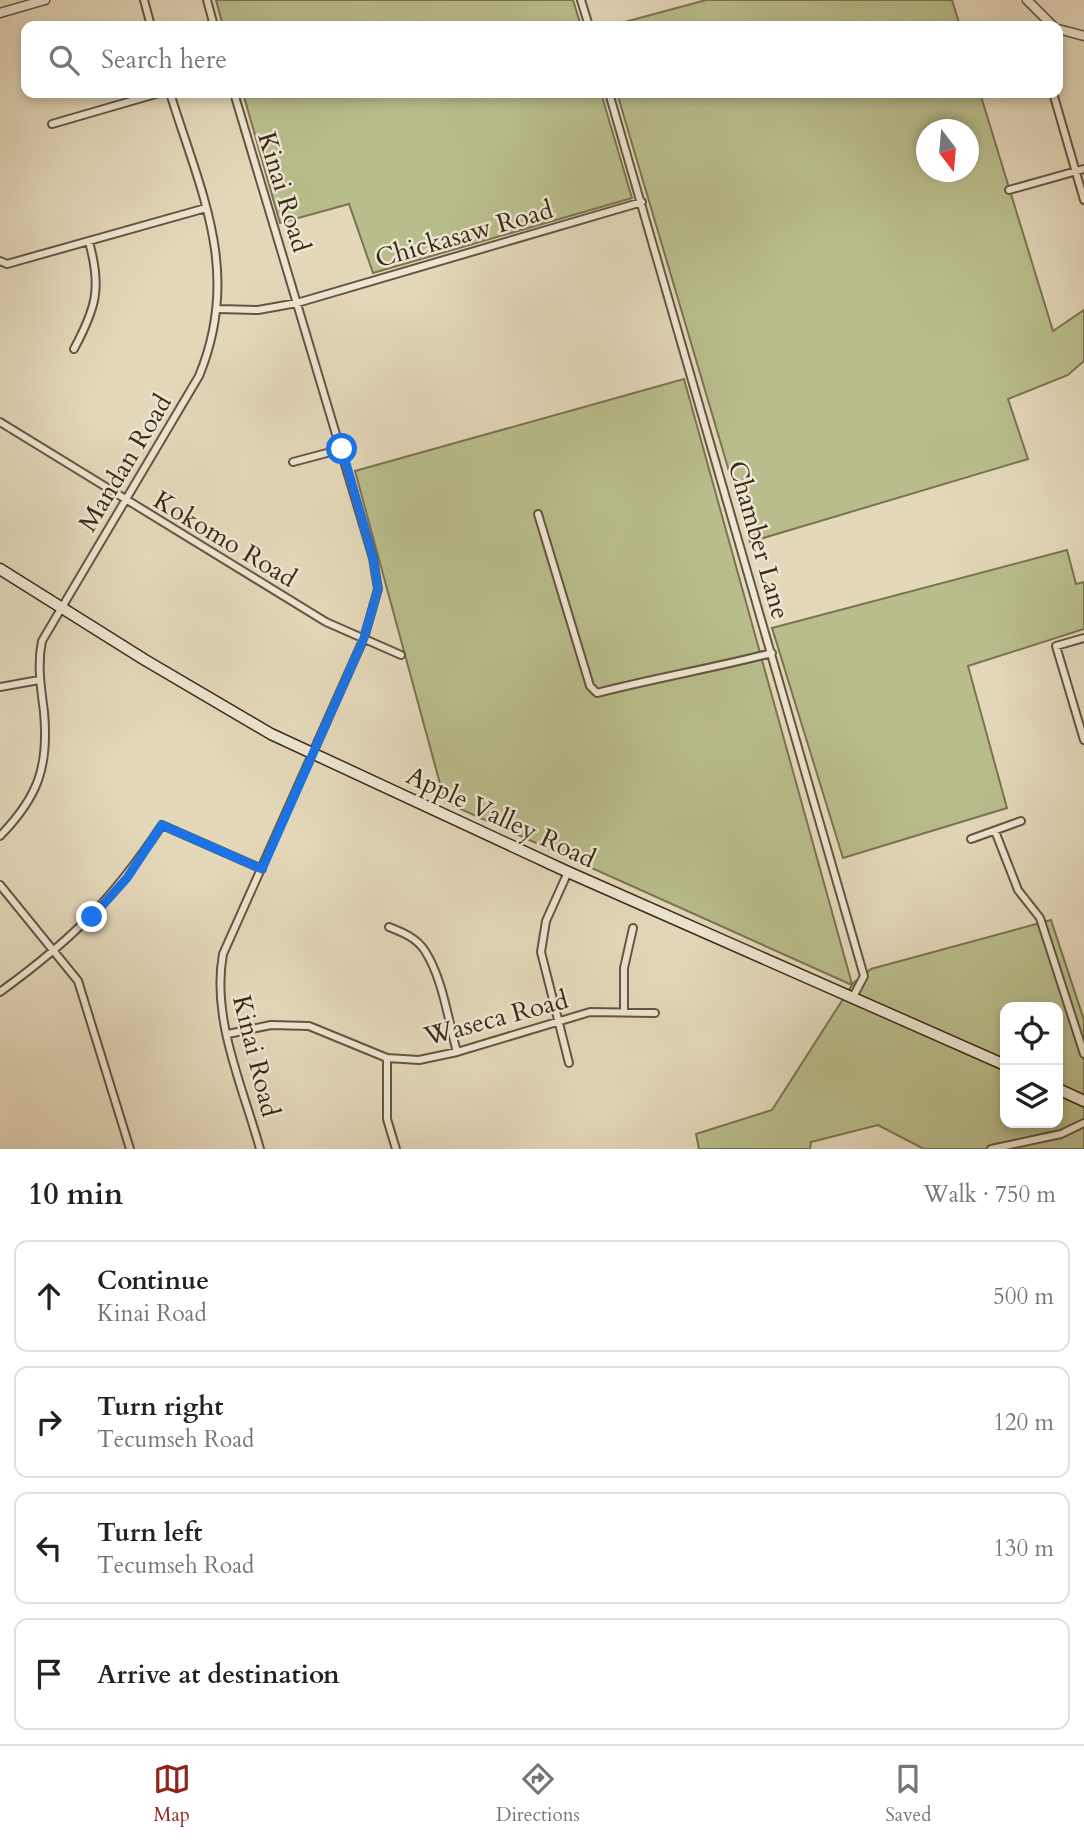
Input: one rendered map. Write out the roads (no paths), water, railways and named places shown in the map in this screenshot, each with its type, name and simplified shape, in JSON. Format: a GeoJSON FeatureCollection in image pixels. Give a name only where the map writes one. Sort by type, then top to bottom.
{"type":"FeatureCollection","features":[{"type":"Feature","properties":{"kind":"main road","name":"Apple Valley Road"},"geometry":{"type":"LineString","coordinates":[[0,569],[232,713],[312,754],[568,872],[1000,1063]]}},
{"type":"Feature","properties":{"kind":"main road"},"geometry":{"type":"LineString","coordinates":[[1063,1091],[1084,1101]]}},
{"type":"Feature","properties":{"kind":"street"},"geometry":{"type":"LineString","coordinates":[[0,13],[45,0]]}},
{"type":"Feature","properties":{"kind":"street"},"geometry":{"type":"LineString","coordinates":[[144,0],[150,21]]}},
{"type":"Feature","properties":{"kind":"street"},"geometry":{"type":"LineString","coordinates":[[207,0],[213,21]]}},
{"type":"Feature","properties":{"kind":"street"},"geometry":{"type":"LineString","coordinates":[[581,0],[587,21]]}},
{"type":"Feature","properties":{"kind":"street"},"geometry":{"type":"LineString","coordinates":[[1027,0],[1049,21]]}},
{"type":"Feature","properties":{"kind":"street"},"geometry":{"type":"LineString","coordinates":[[1063,29],[1084,36]]}},
{"type":"Feature","properties":{"kind":"street"},"geometry":{"type":"LineString","coordinates":[[52,124],[142,98]]}},
{"type":"Feature","properties":{"kind":"street","name":"Mandan Road"},"geometry":{"type":"LineString","coordinates":[[0,836],[26,808],[39,783],[46,753],[39,680],[42,641],[60,606],[199,376],[219,309],[216,247],[172,98]]}},
{"type":"Feature","properties":{"kind":"street","name":"Kinai Road"},"geometry":{"type":"LineString","coordinates":[[235,98],[342,449],[373,558],[378,589],[364,638],[223,954],[218,981],[219,1007],[260,1149]]}},
{"type":"Feature","properties":{"kind":"street","name":"Chamber Lane"},"geometry":{"type":"LineString","coordinates":[[611,98],[864,976],[853,997]]}},
{"type":"Feature","properties":{"kind":"street"},"geometry":{"type":"LineString","coordinates":[[1054,98],[1084,200]]}},
{"type":"Feature","properties":{"kind":"street"},"geometry":{"type":"LineString","coordinates":[[1009,190],[1084,169]]}},
{"type":"Feature","properties":{"kind":"street","name":"Chickasaw Road"},"geometry":{"type":"LineString","coordinates":[[296,303],[642,202]]}},
{"type":"Feature","properties":{"kind":"street"},"geometry":{"type":"LineString","coordinates":[[0,261],[7,264],[206,208]]}},
{"type":"Feature","properties":{"kind":"street"},"geometry":{"type":"LineString","coordinates":[[74,349],[92,316],[98,291],[96,265],[89,242]]}},
{"type":"Feature","properties":{"kind":"street"},"geometry":{"type":"LineString","coordinates":[[219,309],[258,310],[296,303]]}},
{"type":"Feature","properties":{"kind":"street","name":"Kokomo Road"},"geometry":{"type":"LineString","coordinates":[[0,422],[326,622],[401,655]]}},
{"type":"Feature","properties":{"kind":"street"},"geometry":{"type":"LineString","coordinates":[[293,462],[342,449]]}},
{"type":"Feature","properties":{"kind":"street"},"geometry":{"type":"LineString","coordinates":[[538,514],[590,687],[597,693],[670,674],[705,670],[772,653]]}},
{"type":"Feature","properties":{"kind":"street"},"geometry":{"type":"LineString","coordinates":[[1084,638],[1056,646],[1084,740]]}},
{"type":"Feature","properties":{"kind":"street"},"geometry":{"type":"LineString","coordinates":[[0,687],[39,680]]}},
{"type":"Feature","properties":{"kind":"street"},"geometry":{"type":"LineString","coordinates":[[971,839],[1021,821]]}},
{"type":"Feature","properties":{"kind":"street"},"geometry":{"type":"LineString","coordinates":[[0,992],[56,951],[127,878],[162,825],[262,869]]}},
{"type":"Feature","properties":{"kind":"street"},"geometry":{"type":"LineString","coordinates":[[995,831],[1018,890],[1040,918],[1084,1054]]}},
{"type":"Feature","properties":{"kind":"street"},"geometry":{"type":"LineString","coordinates":[[568,872],[546,921],[541,952],[569,1063]]}},
{"type":"Feature","properties":{"kind":"street"},"geometry":{"type":"LineString","coordinates":[[0,885],[78,981],[130,1149]]}},
{"type":"Feature","properties":{"kind":"street"},"geometry":{"type":"LineString","coordinates":[[389,926],[410,936],[425,949],[434,969],[457,1052]]}},
{"type":"Feature","properties":{"kind":"street"},"geometry":{"type":"LineString","coordinates":[[624,1011],[624,968],[633,928]]}},
{"type":"Feature","properties":{"kind":"street","name":"Waseca Road"},"geometry":{"type":"LineString","coordinates":[[228,1034],[271,1025],[309,1026],[387,1058],[419,1060],[457,1052],[590,1012],[655,1013]]}},
{"type":"Feature","properties":{"kind":"street"},"geometry":{"type":"LineString","coordinates":[[387,1058],[387,1119],[396,1149]]}},
{"type":"Feature","properties":{"kind":"street"},"geometry":{"type":"LineString","coordinates":[[991,1149],[1061,1134],[1084,1124]]}}]}
